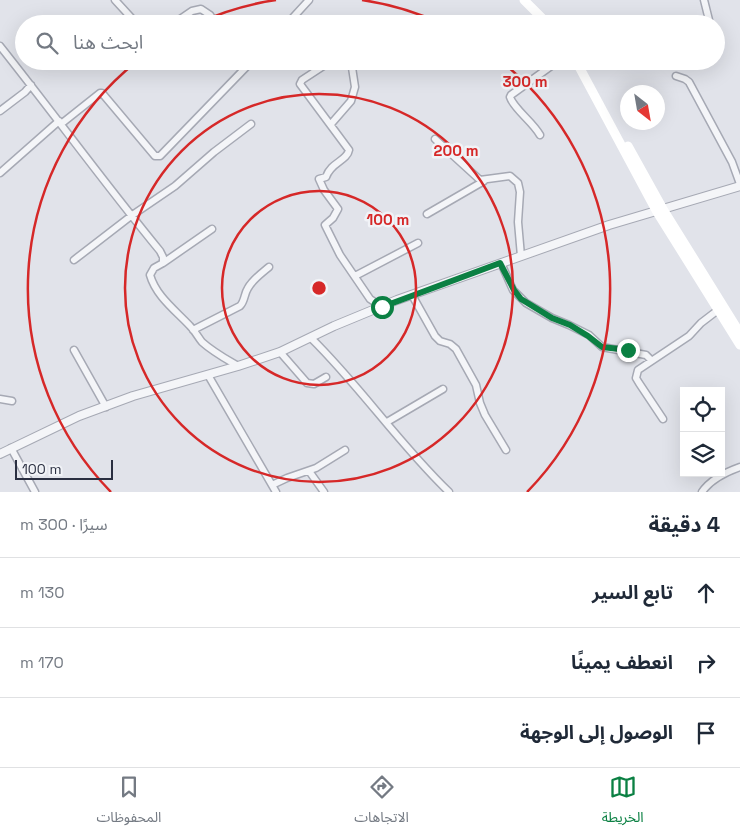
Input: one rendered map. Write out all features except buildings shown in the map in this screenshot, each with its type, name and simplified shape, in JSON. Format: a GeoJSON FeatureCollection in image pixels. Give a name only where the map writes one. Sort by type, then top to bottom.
{"type":"FeatureCollection","features":[{"type":"Feature","properties":{"kind":"main road"},"geometry":{"type":"LineString","coordinates":[[524,0],[539,15]]}},
{"type":"Feature","properties":{"kind":"main road"},"geometry":{"type":"LineString","coordinates":[[532,0],[546,15]]}},
{"type":"Feature","properties":{"kind":"main road"},"geometry":{"type":"LineString","coordinates":[[583,70],[660,210],[740,345]]}},
{"type":"Feature","properties":{"kind":"main road"},"geometry":{"type":"LineString","coordinates":[[585,70],[587,76]]}},
{"type":"Feature","properties":{"kind":"main road"},"geometry":{"type":"LineString","coordinates":[[660,210],[740,333]]}},
{"type":"Feature","properties":{"kind":"street"},"geometry":{"type":"LineString","coordinates":[[114,0],[128,15]]}},
{"type":"Feature","properties":{"kind":"street"},"geometry":{"type":"LineString","coordinates":[[295,15],[308,0]]}},
{"type":"Feature","properties":{"kind":"street"},"geometry":{"type":"LineString","coordinates":[[704,0],[708,15]]}},
{"type":"Feature","properties":{"kind":"street"},"geometry":{"type":"LineString","coordinates":[[186,15],[192,11],[201,9],[210,15]]}},
{"type":"Feature","properties":{"kind":"street"},"geometry":{"type":"LineString","coordinates":[[0,46],[15,65]]}},
{"type":"Feature","properties":{"kind":"street"},"geometry":{"type":"LineString","coordinates":[[19,70],[160,251],[163,257],[163,264]]}},
{"type":"Feature","properties":{"kind":"street"},"geometry":{"type":"LineString","coordinates":[[0,173],[60,122],[102,93],[155,156],[160,156],[243,70]]}},
{"type":"Feature","properties":{"kind":"street"},"geometry":{"type":"LineString","coordinates":[[317,70],[302,80],[300,84],[349,151],[348,155],[333,165],[326,177],[319,179],[324,190],[338,209],[326,225],[332,241],[370,299],[382,307]]}},
{"type":"Feature","properties":{"kind":"street"},"geometry":{"type":"LineString","coordinates":[[331,124],[351,100],[355,87],[352,70]]}},
{"type":"Feature","properties":{"kind":"street"},"geometry":{"type":"LineString","coordinates":[[540,135],[532,123],[512,103],[510,97],[511,94],[545,70]]}},
{"type":"Feature","properties":{"kind":"street"},"geometry":{"type":"LineString","coordinates":[[0,454],[106,406],[280,352],[334,326],[500,263],[609,225],[740,185],[732,162],[689,82],[676,76]]}},
{"type":"Feature","properties":{"kind":"street"},"geometry":{"type":"LineString","coordinates":[[0,111],[25,92],[31,85]]}},
{"type":"Feature","properties":{"kind":"street"},"geometry":{"type":"LineString","coordinates":[[74,260],[175,186],[214,152],[251,124]]}},
{"type":"Feature","properties":{"kind":"street"},"geometry":{"type":"LineString","coordinates":[[435,139],[475,178],[484,181]]}},
{"type":"Feature","properties":{"kind":"street"},"geometry":{"type":"LineString","coordinates":[[426,214],[484,181],[510,176],[518,183],[520,192],[519,236],[521,256]]}},
{"type":"Feature","properties":{"kind":"street"},"geometry":{"type":"LineString","coordinates":[[212,229],[163,264],[154,268],[150,274],[152,281],[171,308],[202,342],[238,366]]}},
{"type":"Feature","properties":{"kind":"street"},"geometry":{"type":"LineString","coordinates":[[355,276],[418,243]]}},
{"type":"Feature","properties":{"kind":"street"},"geometry":{"type":"LineString","coordinates":[[500,263],[514,290],[526,303],[552,318],[570,325],[602,347],[646,354],[651,360]]}},
{"type":"Feature","properties":{"kind":"street"},"geometry":{"type":"LineString","coordinates":[[193,330],[240,306],[252,282],[269,267]]}},
{"type":"Feature","properties":{"kind":"street"},"geometry":{"type":"LineString","coordinates":[[412,295],[437,339],[450,344],[456,349],[476,385],[485,415],[506,450]]}},
{"type":"Feature","properties":{"kind":"street"},"geometry":{"type":"LineString","coordinates":[[663,419],[636,378],[638,370],[689,336],[701,323],[718,310]]}},
{"type":"Feature","properties":{"kind":"street"},"geometry":{"type":"LineString","coordinates":[[311,338],[336,362],[434,478],[449,492]]}},
{"type":"Feature","properties":{"kind":"street"},"geometry":{"type":"LineString","coordinates":[[74,350],[106,406]]}},
{"type":"Feature","properties":{"kind":"street"},"geometry":{"type":"LineString","coordinates":[[280,352],[308,383],[314,384],[326,377]]}},
{"type":"Feature","properties":{"kind":"street"},"geometry":{"type":"LineString","coordinates":[[208,375],[276,492]]}},
{"type":"Feature","properties":{"kind":"street"},"geometry":{"type":"LineString","coordinates":[[387,422],[443,389]]}},
{"type":"Feature","properties":{"kind":"street"},"geometry":{"type":"LineString","coordinates":[[0,399],[12,401]]}},
{"type":"Feature","properties":{"kind":"street"},"geometry":{"type":"LineString","coordinates":[[11,448],[35,492]]}},
{"type":"Feature","properties":{"kind":"street"},"geometry":{"type":"LineString","coordinates":[[272,485],[287,478],[309,472],[345,450]]}},
{"type":"Feature","properties":{"kind":"street"},"geometry":{"type":"LineString","coordinates":[[702,492],[716,478],[740,467]]}},
{"type":"Feature","properties":{"kind":"street"},"geometry":{"type":"LineString","coordinates":[[309,472],[324,492]]}},
{"type":"Feature","properties":{"kind":"route"},"geometry":{"type":"LineString","coordinates":[[382,307],[500,263],[509,282],[521,299],[552,318],[570,325],[595,340],[602,347],[628,350]]}}]}
